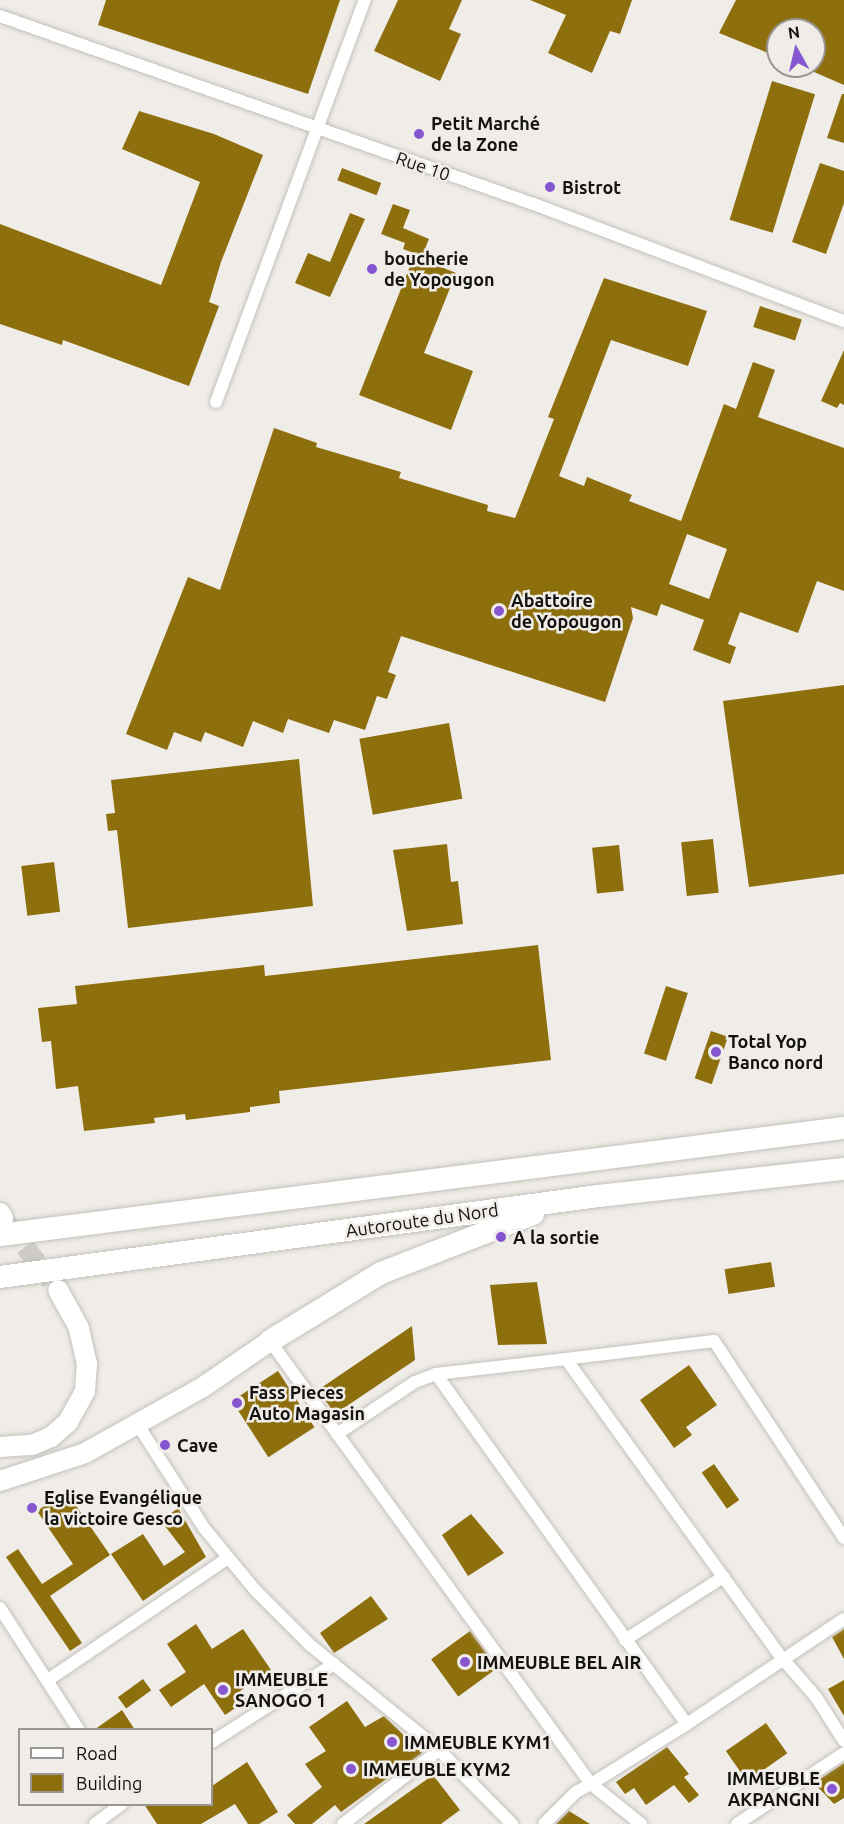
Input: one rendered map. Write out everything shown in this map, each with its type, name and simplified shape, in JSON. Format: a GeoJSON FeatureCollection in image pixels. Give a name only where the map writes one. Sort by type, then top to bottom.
{"type":"FeatureCollection","features":[{"type":"Feature","properties":{"kind":"highway","name":"Autoroute du Nord"},"geometry":{"type":"LineString","coordinates":[[1,1222],[844,1128]]}},
{"type":"Feature","properties":{"kind":"highway","name":"Autoroute du Nord"},"geometry":{"type":"LineString","coordinates":[[0,1277],[598,1196],[844,1169]]}},
{"type":"Feature","properties":{"kind":"highway"},"geometry":{"type":"LineString","coordinates":[[270,1341],[381,1273],[548,1208],[598,1196]]}},
{"type":"Feature","properties":{"kind":"main road"},"geometry":{"type":"LineString","coordinates":[[0,1447],[32,1445],[51,1437],[68,1422],[85,1391],[87,1364],[79,1328],[58,1290]]}},
{"type":"Feature","properties":{"kind":"main road"},"geometry":{"type":"LineString","coordinates":[[0,1481],[85,1453],[203,1387],[270,1341]]}},
{"type":"Feature","properties":{"kind":"street"},"geometry":{"type":"LineString","coordinates":[[216,402],[365,0]]}},
{"type":"Feature","properties":{"kind":"street","name":"Rue 10"},"geometry":{"type":"LineString","coordinates":[[0,16],[540,206],[844,321]]}},
{"type":"Feature","properties":{"kind":"street"},"geometry":{"type":"LineString","coordinates":[[270,1341],[591,1784],[641,1824]]}},
{"type":"Feature","properties":{"kind":"street"},"geometry":{"type":"LineString","coordinates":[[337,1434],[397,1393],[436,1374],[714,1341],[844,1538]]}},
{"type":"Feature","properties":{"kind":"street"},"geometry":{"type":"LineString","coordinates":[[566,1359],[782,1658],[816,1697],[844,1741]]}},
{"type":"Feature","properties":{"kind":"street"},"geometry":{"type":"LineString","coordinates":[[436,1374],[687,1724]]}},
{"type":"Feature","properties":{"kind":"street"},"geometry":{"type":"LineString","coordinates":[[138,1425],[177,1489],[228,1558],[284,1620],[439,1750],[512,1824]]}},
{"type":"Feature","properties":{"kind":"street"},"geometry":{"type":"LineString","coordinates":[[48,1680],[228,1558]]}},
{"type":"Feature","properties":{"kind":"street"},"geometry":{"type":"LineString","coordinates":[[626,1640],[723,1577]]}},
{"type":"Feature","properties":{"kind":"street"},"geometry":{"type":"LineString","coordinates":[[0,1608],[78,1728]]}},
{"type":"Feature","properties":{"kind":"street"},"geometry":{"type":"LineString","coordinates":[[543,1824],[576,1792],[687,1724],[782,1658],[844,1619]]}},
{"type":"Feature","properties":{"kind":"street"},"geometry":{"type":"LineString","coordinates":[[213,1741],[334,1664]]}},
{"type":"Feature","properties":{"kind":"street"},"geometry":{"type":"LineString","coordinates":[[344,1824],[439,1750]]}},
{"type":"Feature","properties":{"kind":"street"},"geometry":{"type":"LineString","coordinates":[[737,1824],[844,1752]]}},
{"type":"Feature","properties":{"kind":"street"},"geometry":{"type":"LineString","coordinates":[[95,1824],[119,1806]]}},
{"type":"Feature","properties":{"kind":"building"},"geometry":{"type":"Polygon","coordinates":[[[106,0],[340,0],[308,94],[98,25],[106,0]]]}},
{"type":"Feature","properties":{"kind":"building"},"geometry":{"type":"Polygon","coordinates":[[[398,0],[462,0],[449,29],[461,34],[440,81],[374,51],[398,0]]]}},
{"type":"Feature","properties":{"kind":"building"},"geometry":{"type":"Polygon","coordinates":[[[530,0],[632,0],[620,34],[610,31],[592,73],[548,53],[566,15],[530,0]]]}},
{"type":"Feature","properties":{"kind":"building"},"geometry":{"type":"Polygon","coordinates":[[[736,0],[844,0],[844,85],[826,77],[826,18],[766,18],[766,52],[719,33],[736,0]]]}},
{"type":"Feature","properties":{"kind":"building"},"geometry":{"type":"Polygon","coordinates":[[[772,81],[815,94],[773,233],[730,220],[772,81]]]}},
{"type":"Feature","properties":{"kind":"building"},"geometry":{"type":"Polygon","coordinates":[[[842,94],[844,94],[844,143],[827,138],[842,94]]]}},
{"type":"Feature","properties":{"kind":"building"},"geometry":{"type":"Polygon","coordinates":[[[139,111],[214,134],[263,155],[221,262],[209,302],[219,306],[189,386],[63,340],[62,345],[0,324],[0,224],[161,285],[200,182],[122,149],[139,111]]]}},
{"type":"Feature","properties":{"kind":"building"},"geometry":{"type":"Polygon","coordinates":[[[820,163],[844,171],[844,203],[826,254],[792,242],[820,163]]]}},
{"type":"Feature","properties":{"kind":"building"},"geometry":{"type":"Polygon","coordinates":[[[342,168],[381,183],[377,195],[337,180],[342,168]]]}},
{"type":"Feature","properties":{"kind":"building"},"geometry":{"type":"Polygon","coordinates":[[[393,204],[410,210],[403,228],[429,239],[422,256],[403,249],[405,243],[381,234],[393,204]]]}},
{"type":"Feature","properties":{"kind":"building"},"geometry":{"type":"Polygon","coordinates":[[[350,213],[365,219],[330,297],[295,283],[308,253],[330,262],[350,213]]]}},
{"type":"Feature","properties":{"kind":"building"},"geometry":{"type":"Polygon","coordinates":[[[414,256],[456,273],[424,353],[473,371],[451,430],[359,395],[414,256]]]}},
{"type":"Feature","properties":{"kind":"building"},"geometry":{"type":"Polygon","coordinates":[[[604,278],[707,311],[688,366],[611,340],[559,476],[584,486],[587,477],[632,495],[629,501],[681,521],[724,404],[736,409],[753,362],[775,370],[758,417],[844,448],[844,591],[817,581],[798,633],[740,612],[728,644],[736,647],[730,664],[693,650],[704,620],[661,604],[657,616],[631,607],[633,618],[605,702],[401,636],[388,672],[396,675],[387,699],[377,696],[365,730],[334,720],[329,733],[288,719],[283,733],[253,721],[243,747],[205,732],[201,742],[174,732],[167,750],[126,734],[188,577],[220,590],[274,428],[317,443],[316,447],[401,472],[399,478],[488,505],[487,511],[515,518],[554,419],[548,417],[604,278]],[[687,534],[669,584],[709,599],[727,549],[687,534]]]}},
{"type":"Feature","properties":{"kind":"building"},"geometry":{"type":"Polygon","coordinates":[[[760,306],[802,320],[795,341],[753,327],[760,306]]]}},
{"type":"Feature","properties":{"kind":"building"},"geometry":{"type":"Polygon","coordinates":[[[844,350],[844,405],[840,403],[837,408],[821,401],[844,350]]]}},
{"type":"Feature","properties":{"kind":"building"},"geometry":{"type":"Polygon","coordinates":[[[844,685],[844,874],[749,887],[723,701],[844,685]]]}},
{"type":"Feature","properties":{"kind":"building"},"geometry":{"type":"Polygon","coordinates":[[[449,723],[462,799],[373,815],[359,739],[449,723]]]}},
{"type":"Feature","properties":{"kind":"building"},"geometry":{"type":"Polygon","coordinates":[[[299,759],[313,906],[128,928],[117,830],[108,831],[106,814],[115,813],[111,780],[299,759]]]}},
{"type":"Feature","properties":{"kind":"building"},"geometry":{"type":"Polygon","coordinates":[[[713,839],[719,893],[687,896],[681,842],[713,839]]]}},
{"type":"Feature","properties":{"kind":"building"},"geometry":{"type":"Polygon","coordinates":[[[447,844],[451,882],[458,881],[463,924],[407,931],[393,850],[447,844]]]}},
{"type":"Feature","properties":{"kind":"building"},"geometry":{"type":"Polygon","coordinates":[[[619,845],[624,891],[597,894],[592,848],[619,845]]]}},
{"type":"Feature","properties":{"kind":"building"},"geometry":{"type":"Polygon","coordinates":[[[54,862],[60,912],[27,916],[21,866],[54,862]]]}},
{"type":"Feature","properties":{"kind":"building"},"geometry":{"type":"Polygon","coordinates":[[[538,945],[551,1060],[279,1091],[280,1103],[250,1107],[250,1112],[186,1120],[185,1114],[154,1118],[155,1123],[84,1131],[78,1086],[56,1089],[51,1041],[42,1042],[38,1008],[77,1004],[75,986],[264,965],[265,976],[538,945]]]}},
{"type":"Feature","properties":{"kind":"building"},"geometry":{"type":"Polygon","coordinates":[[[666,986],[688,993],[666,1061],[644,1054],[666,986]]]}},
{"type":"Feature","properties":{"kind":"building"},"geometry":{"type":"Polygon","coordinates":[[[711,1031],[728,1037],[712,1084],[695,1078],[711,1031]]]}},
{"type":"Feature","properties":{"kind":"building"},"geometry":{"type":"Polygon","coordinates":[[[771,1262],[775,1287],[728,1294],[725,1269],[771,1262]]]}},
{"type":"Feature","properties":{"kind":"building"},"geometry":{"type":"Polygon","coordinates":[[[537,1282],[547,1344],[498,1345],[490,1285],[537,1282]]]}},
{"type":"Feature","properties":{"kind":"building"},"geometry":{"type":"Polygon","coordinates":[[[412,1326],[415,1360],[335,1414],[318,1390],[412,1326]]]}},
{"type":"Feature","properties":{"kind":"building"},"geometry":{"type":"Polygon","coordinates":[[[689,1365],[717,1405],[686,1427],[692,1435],[674,1448],[640,1400],[689,1365]]]}},
{"type":"Feature","properties":{"kind":"building"},"geometry":{"type":"Polygon","coordinates":[[[278,1371],[314,1427],[268,1457],[232,1401],[278,1371]]]}},
{"type":"Feature","properties":{"kind":"building"},"geometry":{"type":"Polygon","coordinates":[[[714,1464],[739,1500],[727,1509],[702,1473],[714,1464]]]}},
{"type":"Feature","properties":{"kind":"building"},"geometry":{"type":"Polygon","coordinates":[[[66,1491],[110,1555],[50,1596],[82,1643],[70,1651],[6,1557],[18,1549],[42,1584],[73,1564],[37,1511],[66,1491]]]}},
{"type":"Feature","properties":{"kind":"building"},"geometry":{"type":"Polygon","coordinates":[[[178,1508],[206,1557],[143,1601],[111,1554],[143,1534],[164,1566],[185,1552],[161,1521],[178,1508]]]}},
{"type":"Feature","properties":{"kind":"building"},"geometry":{"type":"Polygon","coordinates":[[[471,1514],[504,1553],[468,1576],[442,1535],[471,1514]]]}},
{"type":"Feature","properties":{"kind":"building"},"geometry":{"type":"Polygon","coordinates":[[[371,1596],[388,1619],[334,1653],[320,1633],[371,1596]]]}},
{"type":"Feature","properties":{"kind":"building"},"geometry":{"type":"Polygon","coordinates":[[[196,1624],[212,1649],[243,1629],[271,1670],[240,1691],[247,1700],[225,1715],[204,1684],[171,1707],[159,1690],[186,1672],[167,1644],[196,1624]]]}},
{"type":"Feature","properties":{"kind":"building"},"geometry":{"type":"Polygon","coordinates":[[[844,1629],[844,1659],[832,1637],[844,1629]]]}},
{"type":"Feature","properties":{"kind":"building","name":"IMMEUBLE BEL AIR"},"geometry":{"type":"Polygon","coordinates":[[[470,1631],[497,1668],[458,1696],[431,1659],[470,1631]]]}},
{"type":"Feature","properties":{"kind":"building"},"geometry":{"type":"Polygon","coordinates":[[[143,1679],[151,1690],[126,1709],[118,1697],[143,1679]]]}},
{"type":"Feature","properties":{"kind":"building"},"geometry":{"type":"Polygon","coordinates":[[[844,1680],[844,1716],[828,1689],[844,1680]]]}},
{"type":"Feature","properties":{"kind":"building"},"geometry":{"type":"Polygon","coordinates":[[[347,1701],[365,1727],[384,1716],[422,1753],[341,1812],[335,1805],[312,1824],[295,1824],[287,1815],[322,1787],[305,1764],[326,1751],[309,1727],[347,1701]]]}},
{"type":"Feature","properties":{"kind":"building"},"geometry":{"type":"Polygon","coordinates":[[[122,1710],[134,1728],[97,1728],[122,1710]]]}},
{"type":"Feature","properties":{"kind":"building"},"geometry":{"type":"Polygon","coordinates":[[[766,1723],[787,1753],[747,1781],[726,1751],[766,1723]]]}},
{"type":"Feature","properties":{"kind":"building"},"geometry":{"type":"Polygon","coordinates":[[[667,1747],[689,1774],[684,1777],[699,1795],[689,1803],[674,1785],[646,1805],[634,1788],[625,1794],[616,1782],[667,1747]]]}},
{"type":"Feature","properties":{"kind":"building"},"geometry":{"type":"Polygon","coordinates":[[[247,1762],[278,1812],[259,1824],[248,1824],[235,1804],[201,1824],[157,1824],[145,1806],[213,1806],[213,1785],[247,1762]]]}},
{"type":"Feature","properties":{"kind":"building","name":"IMMEUBLE AKPANGNI"},"geometry":{"type":"Polygon","coordinates":[[[844,1763],[844,1798],[834,1804],[814,1783],[844,1763]]]}},
{"type":"Feature","properties":{"kind":"building"},"geometry":{"type":"Polygon","coordinates":[[[433,1775],[460,1810],[441,1824],[364,1824],[433,1775]]]}},
{"type":"Feature","properties":{"kind":"building"},"geometry":{"type":"Polygon","coordinates":[[[569,1811],[590,1824],[556,1824],[569,1811]]]}},
{"type":"Feature","properties":{"kind":"tunnel"},"geometry":{"type":"LineString","coordinates":[[7,1223],[51,1281]]}},
{"type":"Feature","properties":{"kind":"place","name":"Petit Marché de la Zone"},"geometry":{"type":"Point","coordinates":[419,134]}},
{"type":"Feature","properties":{"kind":"place","name":"Bistrot"},"geometry":{"type":"Point","coordinates":[550,187]}},
{"type":"Feature","properties":{"kind":"place","name":"boucherie de Yopougon"},"geometry":{"type":"Point","coordinates":[372,269]}},
{"type":"Feature","properties":{"kind":"place","name":"Abattoire de Yopougon"},"geometry":{"type":"Point","coordinates":[499,611]}},
{"type":"Feature","properties":{"kind":"place","name":"Total Yop Banco nord"},"geometry":{"type":"Point","coordinates":[716,1052]}},
{"type":"Feature","properties":{"kind":"place","name":"A la sortie"},"geometry":{"type":"Point","coordinates":[501,1237]}},
{"type":"Feature","properties":{"kind":"place","name":"Fass Pieces Auto Magasin"},"geometry":{"type":"Point","coordinates":[237,1403]}},
{"type":"Feature","properties":{"kind":"place","name":"Cave"},"geometry":{"type":"Point","coordinates":[165,1445]}},
{"type":"Feature","properties":{"kind":"place","name":"Eglise Evangélique la victoire Gesco"},"geometry":{"type":"Point","coordinates":[32,1508]}},
{"type":"Feature","properties":{"kind":"place","name":"IMMEUBLE BEL AIR"},"geometry":{"type":"Point","coordinates":[465,1662]}},
{"type":"Feature","properties":{"kind":"place","name":"IMMEUBLE SANOGO 1"},"geometry":{"type":"Point","coordinates":[223,1690]}},
{"type":"Feature","properties":{"kind":"place","name":"IMMEUBLE KYM1"},"geometry":{"type":"Point","coordinates":[392,1742]}},
{"type":"Feature","properties":{"kind":"place","name":"IMMEUBLE KYM2"},"geometry":{"type":"Point","coordinates":[351,1769]}},
{"type":"Feature","properties":{"kind":"place","name":"IMMEUBLE AKPANGNI"},"geometry":{"type":"Point","coordinates":[832,1789]}}]}
